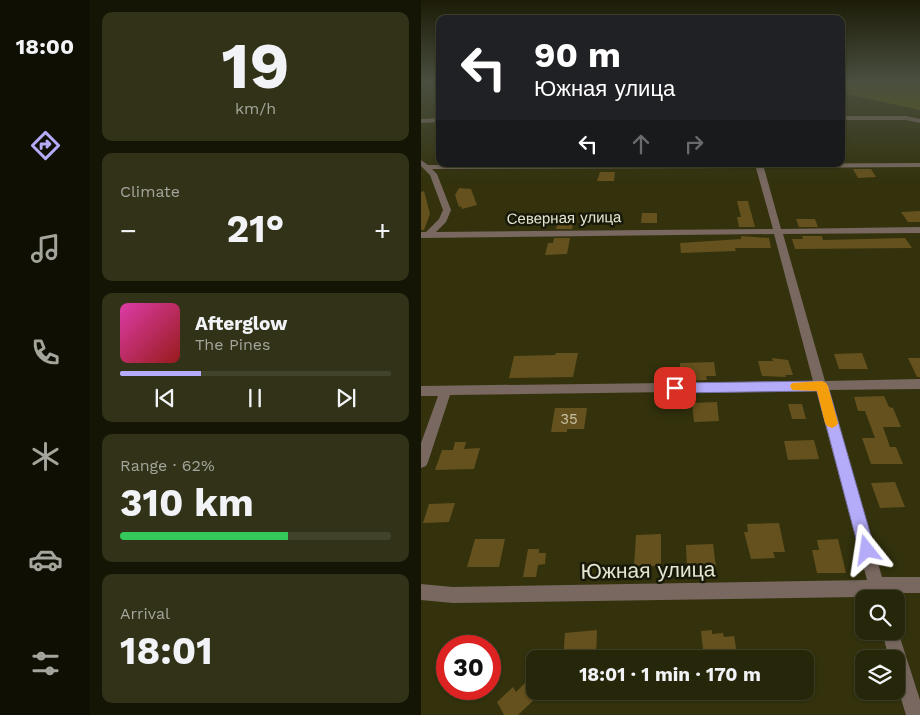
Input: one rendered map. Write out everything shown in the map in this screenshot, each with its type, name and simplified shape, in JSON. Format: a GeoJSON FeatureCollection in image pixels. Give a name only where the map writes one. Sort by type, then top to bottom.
{"type":"FeatureCollection","features":[{"type":"Feature","properties":{"kind":"street"},"geometry":{"type":"LineString","coordinates":[[845,118],[906,118],[920,121]]}},
{"type":"Feature","properties":{"kind":"street"},"geometry":{"type":"LineString","coordinates":[[421,120],[436,120]]}},
{"type":"Feature","properties":{"kind":"street","name":"Северная улица"},"geometry":{"type":"LineString","coordinates":[[421,162],[433,174],[447,210],[443,220],[425,235]]}},
{"type":"Feature","properties":{"kind":"street"},"geometry":{"type":"LineString","coordinates":[[845,165],[920,165]]}},
{"type":"Feature","properties":{"kind":"street"},"geometry":{"type":"LineString","coordinates":[[428,167],[436,167]]}},
{"type":"Feature","properties":{"kind":"street"},"geometry":{"type":"LineString","coordinates":[[761,167],[878,590]]}},
{"type":"Feature","properties":{"kind":"street","name":"Северная улица"},"geometry":{"type":"LineString","coordinates":[[425,235],[920,230]]}},
{"type":"Feature","properties":{"kind":"street"},"geometry":{"type":"LineString","coordinates":[[421,391],[920,384]]}},
{"type":"Feature","properties":{"kind":"street"},"geometry":{"type":"LineString","coordinates":[[421,462],[445,390]]}},
{"type":"Feature","properties":{"kind":"street","name":"Южная улица"},"geometry":{"type":"LineString","coordinates":[[883,590],[891,584],[920,584]]}},
{"type":"Feature","properties":{"kind":"street","name":"Южная улица"},"geometry":{"type":"LineString","coordinates":[[421,592],[453,595],[855,593]]}},
{"type":"Feature","properties":{"kind":"street"},"geometry":{"type":"LineString","coordinates":[[893,640],[915,715]]}},
{"type":"Feature","properties":{"kind":"building"},"geometry":{"type":"Polygon","coordinates":[[[853,169],[871,169],[876,177],[858,178],[853,169]]]}},
{"type":"Feature","properties":{"kind":"building"},"geometry":{"type":"Polygon","coordinates":[[[600,172],[615,172],[614,181],[597,181],[600,172]]]}},
{"type":"Feature","properties":{"kind":"building"},"geometry":{"type":"Polygon","coordinates":[[[459,188],[471,189],[477,205],[462,209],[461,206],[459,207],[455,195],[459,188]]]}},
{"type":"Feature","properties":{"kind":"building"},"geometry":{"type":"Polygon","coordinates":[[[424,191],[430,214],[424,230],[421,230],[421,192],[424,191]]]}},
{"type":"Feature","properties":{"kind":"building"},"geometry":{"type":"Polygon","coordinates":[[[737,201],[748,201],[755,227],[739,227],[737,217],[741,217],[737,201]]]}},
{"type":"Feature","properties":{"kind":"building"},"geometry":{"type":"Polygon","coordinates":[[[920,211],[920,222],[908,222],[901,212],[920,211]]]}},
{"type":"Feature","properties":{"kind":"building"},"geometry":{"type":"Polygon","coordinates":[[[642,213],[657,213],[657,223],[641,223],[642,213]]]}},
{"type":"Feature","properties":{"kind":"building"},"geometry":{"type":"Polygon","coordinates":[[[796,219],[815,219],[818,227],[799,227],[796,219]]]}},
{"type":"Feature","properties":{"kind":"building"},"geometry":{"type":"Polygon","coordinates":[[[558,220],[574,220],[572,229],[556,229],[558,220]]]}},
{"type":"Feature","properties":{"kind":"building"},"geometry":{"type":"Polygon","coordinates":[[[741,236],[769,238],[771,248],[735,248],[736,251],[681,253],[680,243],[741,239],[741,236]]]}},
{"type":"Feature","properties":{"kind":"building"},"geometry":{"type":"Polygon","coordinates":[[[802,236],[822,236],[823,240],[905,238],[912,248],[795,249],[792,239],[803,239],[802,236]]]}},
{"type":"Feature","properties":{"kind":"building"},"geometry":{"type":"Polygon","coordinates":[[[554,238],[570,238],[567,254],[545,255],[548,243],[553,243],[554,238]]]}},
{"type":"Feature","properties":{"kind":"building"},"geometry":{"type":"Polygon","coordinates":[[[556,353],[578,353],[573,377],[509,378],[514,356],[555,355],[556,353]]]}},
{"type":"Feature","properties":{"kind":"building"},"geometry":{"type":"Polygon","coordinates":[[[862,353],[868,369],[839,369],[834,354],[862,353]]]}},
{"type":"Feature","properties":{"kind":"building"},"geometry":{"type":"Polygon","coordinates":[[[772,358],[788,360],[793,375],[785,375],[786,377],[762,376],[758,361],[773,361],[772,358]]]}},
{"type":"Feature","properties":{"kind":"building"},"geometry":{"type":"Polygon","coordinates":[[[908,358],[920,358],[920,377],[917,377],[908,358]]]}},
{"type":"Feature","properties":{"kind":"building"},"geometry":{"type":"Polygon","coordinates":[[[714,362],[716,376],[706,376],[707,380],[687,381],[687,374],[680,374],[680,363],[714,362]]]}},
{"type":"Feature","properties":{"kind":"building"},"geometry":{"type":"Polygon","coordinates":[[[884,396],[889,407],[893,408],[901,427],[883,427],[890,447],[896,447],[903,464],[871,464],[862,438],[875,438],[865,411],[858,411],[854,397],[884,396]]]}},
{"type":"Feature","properties":{"kind":"building"},"geometry":{"type":"Polygon","coordinates":[[[717,402],[719,421],[694,422],[692,403],[717,402]]]}},
{"type":"Feature","properties":{"kind":"building"},"geometry":{"type":"Polygon","coordinates":[[[788,404],[802,404],[806,419],[792,419],[788,404]]]}},
{"type":"Feature","properties":{"kind":"building"},"geometry":{"type":"Polygon","coordinates":[[[555,408],[587,408],[584,429],[567,429],[567,432],[551,432],[555,408]]]}},
{"type":"Feature","properties":{"kind":"building"},"geometry":{"type":"Polygon","coordinates":[[[814,440],[819,459],[788,460],[784,441],[814,440]]]}},
{"type":"Feature","properties":{"kind":"building"},"geometry":{"type":"Polygon","coordinates":[[[455,442],[466,442],[464,449],[480,448],[474,469],[435,470],[442,450],[453,450],[455,442]]]}},
{"type":"Feature","properties":{"kind":"building"},"geometry":{"type":"Polygon","coordinates":[[[895,482],[905,507],[880,508],[871,483],[895,482]]]}},
{"type":"Feature","properties":{"kind":"building"},"geometry":{"type":"Polygon","coordinates":[[[455,503],[449,522],[423,523],[429,504],[455,503]]]}},
{"type":"Feature","properties":{"kind":"building"},"geometry":{"type":"Polygon","coordinates":[[[779,523],[785,552],[773,552],[775,558],[751,559],[744,532],[748,532],[747,524],[779,523]]]}},
{"type":"Feature","properties":{"kind":"building"},"geometry":{"type":"Polygon","coordinates":[[[661,534],[661,566],[634,566],[636,535],[661,534]]]}},
{"type":"Feature","properties":{"kind":"building"},"geometry":{"type":"Polygon","coordinates":[[[475,539],[505,539],[499,567],[467,567],[475,539]]]}},
{"type":"Feature","properties":{"kind":"building"},"geometry":{"type":"Polygon","coordinates":[[[838,539],[846,573],[817,573],[812,550],[819,550],[817,540],[838,539]]]}},
{"type":"Feature","properties":{"kind":"building"},"geometry":{"type":"Polygon","coordinates":[[[713,544],[716,567],[700,568],[701,574],[693,574],[692,568],[687,568],[686,545],[713,544]]]}},
{"type":"Feature","properties":{"kind":"building"},"geometry":{"type":"Polygon","coordinates":[[[528,549],[539,549],[539,553],[546,553],[545,564],[538,565],[536,577],[523,577],[528,549]]]}},
{"type":"Feature","properties":{"kind":"building"},"geometry":{"type":"Polygon","coordinates":[[[597,630],[596,650],[564,650],[565,633],[597,630]]]}},
{"type":"Feature","properties":{"kind":"building"},"geometry":{"type":"Polygon","coordinates":[[[712,630],[712,634],[723,633],[724,637],[734,636],[736,650],[703,650],[701,631],[712,630]]]}},
{"type":"Feature","properties":{"kind":"building"},"geometry":{"type":"Polygon","coordinates":[[[526,682],[526,700],[534,700],[518,715],[504,715],[497,702],[513,687],[516,692],[526,682]]]}},
{"type":"Feature","properties":{"kind":"slow traffic"},"geometry":{"type":"LineString","coordinates":[[796,386],[822,386],[832,423]]}},
{"type":"Feature","properties":{"kind":"route"},"geometry":{"type":"LineString","coordinates":[[675,388],[822,386],[867,550]]}}]}
